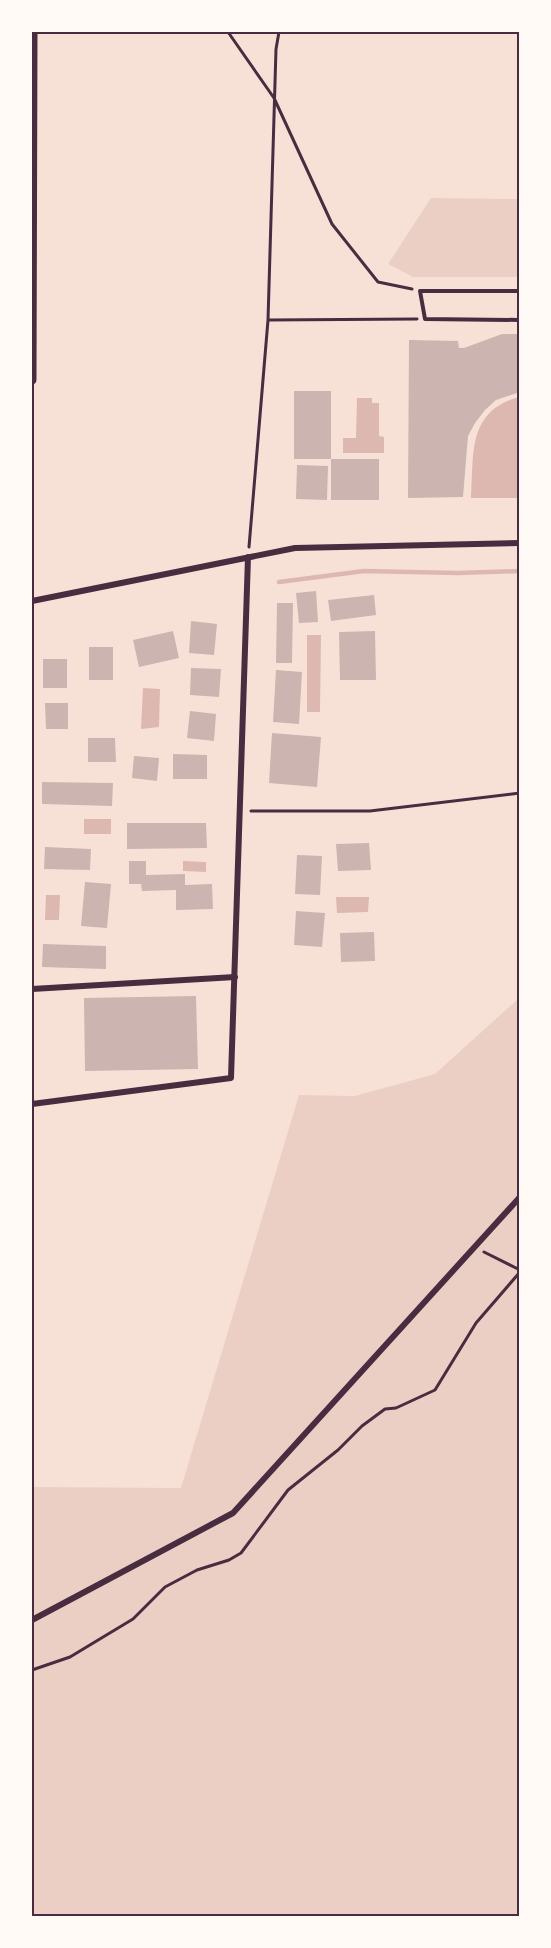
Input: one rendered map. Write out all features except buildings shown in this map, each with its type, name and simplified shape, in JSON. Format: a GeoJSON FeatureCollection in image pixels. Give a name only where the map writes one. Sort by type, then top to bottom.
{"type":"FeatureCollection","features":[{"type":"Feature","properties":{"kind":"street"},"geometry":{"type":"LineString","coordinates":[[32,380],[33,32]]}},
{"type":"Feature","properties":{"kind":"street"},"geometry":{"type":"LineString","coordinates":[[32,601],[295,548],[519,543]]}},
{"type":"Feature","properties":{"kind":"street"},"geometry":{"type":"LineString","coordinates":[[32,1104],[231,1078],[248,557]]}},
{"type":"Feature","properties":{"kind":"street"},"geometry":{"type":"LineString","coordinates":[[32,989],[235,977]]}},
{"type":"Feature","properties":{"kind":"street"},"geometry":{"type":"LineString","coordinates":[[32,1620],[233,1513],[519,1197]]}},
{"type":"Feature","properties":{"kind":"lane"},"geometry":{"type":"LineString","coordinates":[[519,291],[420,291],[424,319],[519,320]]}},
{"type":"Feature","properties":{"kind":"path"},"geometry":{"type":"LineString","coordinates":[[228,32],[274,98],[332,224],[378,282],[420,291]]}},
{"type":"Feature","properties":{"kind":"path"},"geometry":{"type":"LineString","coordinates":[[248,557],[268,321],[274,98],[279,32]]}},
{"type":"Feature","properties":{"kind":"path"},"geometry":{"type":"LineString","coordinates":[[268,321],[424,319]]}},
{"type":"Feature","properties":{"kind":"path"},"geometry":{"type":"LineString","coordinates":[[240,811],[370,811],[519,793]]}},
{"type":"Feature","properties":{"kind":"path"},"geometry":{"type":"LineString","coordinates":[[32,1670],[70,1657],[133,1619],[165,1587],[197,1570],[230,1560],[241,1553],[288,1490],[338,1450],[362,1426],[385,1409],[396,1408],[435,1390],[476,1323],[519,1271],[475,1247]]}},
{"type":"Feature","properties":{"kind":"shaded area"},"geometry":{"type":"Polygon","coordinates":[[[431,198],[519,199],[519,277],[413,277],[388,264],[431,198]]]}},
{"type":"Feature","properties":{"kind":"shaded area"},"geometry":{"type":"Polygon","coordinates":[[[519,397],[519,498],[471,498],[474,450],[482,424],[490,412],[519,397]]]}},
{"type":"Feature","properties":{"kind":"shaded area"},"geometry":{"type":"Polygon","coordinates":[[[357,398],[372,398],[372,403],[379,403],[379,436],[384,437],[384,453],[343,453],[343,438],[356,438],[357,398]]]}},
{"type":"Feature","properties":{"kind":"shaded area"},"geometry":{"type":"Polygon","coordinates":[[[307,635],[321,635],[320,712],[307,712],[307,635]]]}},
{"type":"Feature","properties":{"kind":"shaded area"},"geometry":{"type":"Polygon","coordinates":[[[143,688],[160,689],[159,727],[141,729],[143,688]]]}},
{"type":"Feature","properties":{"kind":"shaded area"},"geometry":{"type":"Polygon","coordinates":[[[84,819],[111,819],[111,834],[84,834],[84,819]]]}},
{"type":"Feature","properties":{"kind":"shaded area"},"geometry":{"type":"Polygon","coordinates":[[[183,861],[206,862],[206,872],[183,871],[183,861]]]}},
{"type":"Feature","properties":{"kind":"shaded area"},"geometry":{"type":"Polygon","coordinates":[[[46,895],[60,895],[59,920],[45,920],[46,895]]]}},
{"type":"Feature","properties":{"kind":"shaded area"},"geometry":{"type":"Polygon","coordinates":[[[336,897],[369,897],[368,912],[337,913],[336,897]]]}},
{"type":"Feature","properties":{"kind":"shaded area"},"geometry":{"type":"Polygon","coordinates":[[[519,998],[519,1916],[32,1916],[32,1487],[181,1488],[299,1095],[355,1096],[435,1074],[519,998]]]}},
{"type":"Feature","properties":{"kind":"waterway"},"geometry":{"type":"LineString","coordinates":[[279,582],[364,571],[458,573],[520,571]]}}]}
